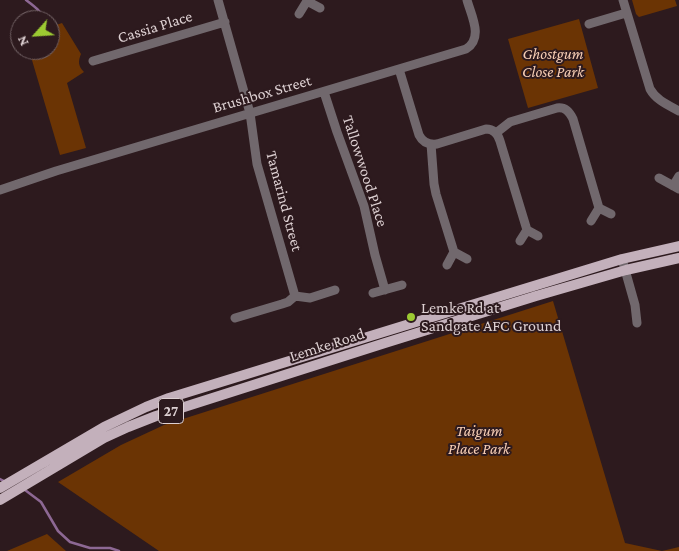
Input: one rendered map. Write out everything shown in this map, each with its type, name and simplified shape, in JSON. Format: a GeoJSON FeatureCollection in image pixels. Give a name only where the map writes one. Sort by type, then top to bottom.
{"type":"FeatureCollection","features":[{"type":"Feature","properties":{"kind":"main road","name":"Lemke Road"},"geometry":{"type":"LineString","coordinates":[[0,488],[104,426],[169,398],[622,260],[679,246]]}},
{"type":"Feature","properties":{"kind":"main road","name":"Lemke Road"},"geometry":{"type":"LineString","coordinates":[[0,500],[104,438],[156,416],[385,342],[626,270],[679,258]]}},
{"type":"Feature","properties":{"kind":"street","name":"Tamarind Street"},"geometry":{"type":"LineString","coordinates":[[218,0],[250,113],[255,158],[295,296]]}},
{"type":"Feature","properties":{"kind":"street","name":"Brushbox Street"},"geometry":{"type":"LineString","coordinates":[[0,190],[56,171],[463,50],[474,43],[476,37],[467,0]]}},
{"type":"Feature","properties":{"kind":"street"},"geometry":{"type":"LineString","coordinates":[[623,0],[650,90],[658,99],[679,111]]}},
{"type":"Feature","properties":{"kind":"street"},"geometry":{"type":"LineString","coordinates":[[299,14],[307,1],[320,8]]}},
{"type":"Feature","properties":{"kind":"street"},"geometry":{"type":"LineString","coordinates":[[589,24],[626,13]]}},
{"type":"Feature","properties":{"kind":"street","name":"Cassia Place"},"geometry":{"type":"LineString","coordinates":[[93,61],[224,22]]}},
{"type":"Feature","properties":{"kind":"street"},"geometry":{"type":"LineString","coordinates":[[399,69],[422,141],[437,144],[483,130],[496,132],[527,230],[538,236]]}},
{"type":"Feature","properties":{"kind":"street","name":"Tallowwood Place"},"geometry":{"type":"LineString","coordinates":[[324,92],[364,206],[385,290]]}},
{"type":"Feature","properties":{"kind":"street"},"geometry":{"type":"LineString","coordinates":[[496,132],[513,121],[560,107],[566,109],[573,119],[599,208],[611,214]]}},
{"type":"Feature","properties":{"kind":"street"},"geometry":{"type":"LineString","coordinates":[[431,144],[434,184],[454,252],[466,259]]}},
{"type":"Feature","properties":{"kind":"street"},"geometry":{"type":"LineString","coordinates":[[659,178],[676,188],[679,176]]}},
{"type":"Feature","properties":{"kind":"street"},"geometry":{"type":"LineString","coordinates":[[591,221],[599,208]]}},
{"type":"Feature","properties":{"kind":"street"},"geometry":{"type":"LineString","coordinates":[[520,241],[527,230]]}},
{"type":"Feature","properties":{"kind":"street"},"geometry":{"type":"LineString","coordinates":[[447,265],[454,252]]}},
{"type":"Feature","properties":{"kind":"street"},"geometry":{"type":"LineString","coordinates":[[622,260],[635,305],[637,323]]}},
{"type":"Feature","properties":{"kind":"street"},"geometry":{"type":"LineString","coordinates":[[373,293],[402,285]]}},
{"type":"Feature","properties":{"kind":"street"},"geometry":{"type":"LineString","coordinates":[[235,318],[288,302],[295,296],[310,298],[334,290]]}},
{"type":"Feature","properties":{"kind":"green space"},"geometry":{"type":"Polygon","coordinates":[[[632,0],[675,0],[677,6],[639,17],[636,14],[632,0]]]}},
{"type":"Feature","properties":{"kind":"green space","name":"Ghostgum Close Park"},"geometry":{"type":"Polygon","coordinates":[[[579,19],[598,88],[528,108],[508,39],[579,19]]]}},
{"type":"Feature","properties":{"kind":"green space"},"geometry":{"type":"Polygon","coordinates":[[[62,23],[81,54],[79,63],[84,72],[67,83],[86,148],[60,155],[32,60],[60,60],[60,24],[62,23]]]}},
{"type":"Feature","properties":{"kind":"green space","name":"Taigum Place Park"},"geometry":{"type":"Polygon","coordinates":[[[553,301],[625,543],[662,551],[159,551],[58,482],[121,445],[164,425],[553,301]]]}},
{"type":"Feature","properties":{"kind":"green space"},"geometry":{"type":"Polygon","coordinates":[[[47,534],[66,551],[7,551],[47,534]]]}},
{"type":"Feature","properties":{"kind":"green space"},"geometry":{"type":"Polygon","coordinates":[[[679,547],[679,551],[662,551],[679,547]]]}},
{"type":"Feature","properties":{"kind":"waterway"},"geometry":{"type":"LineString","coordinates":[[26,0],[38,10]]}},
{"type":"Feature","properties":{"kind":"waterway"},"geometry":{"type":"LineString","coordinates":[[0,479],[6,482]]}},
{"type":"Feature","properties":{"kind":"waterway"},"geometry":{"type":"LineString","coordinates":[[25,490],[41,502],[58,531],[70,542],[90,548],[110,548],[119,551]]}},
{"type":"Feature","properties":{"kind":"place","name":"Lemke Rd at Sandgate AFC Ground"},"geometry":{"type":"Point","coordinates":[411,317]}}]}
